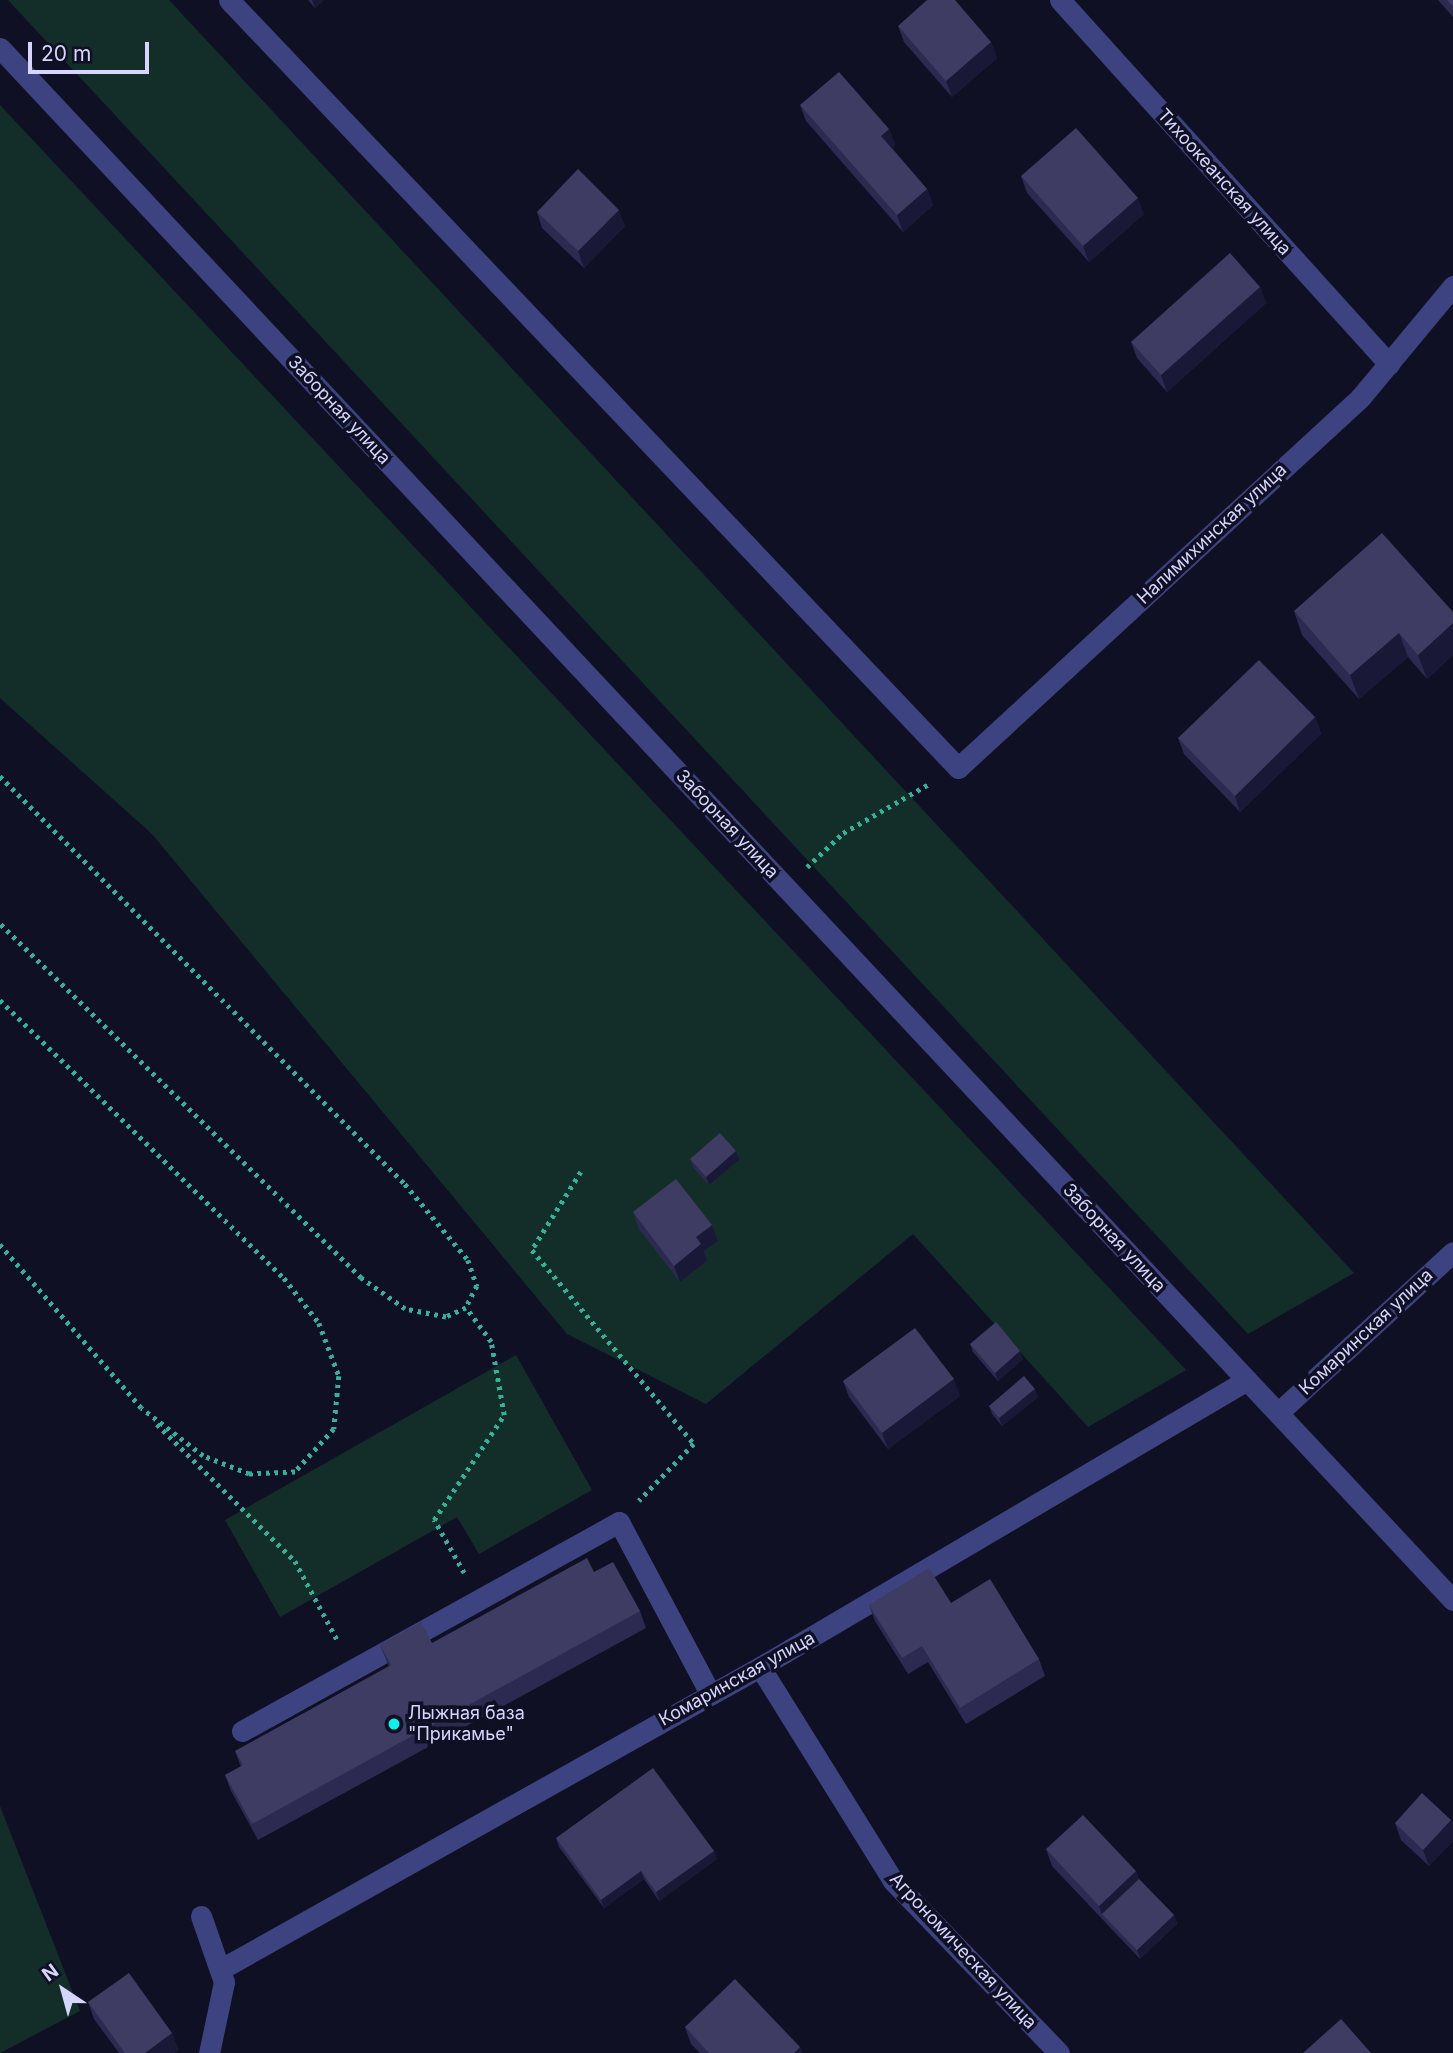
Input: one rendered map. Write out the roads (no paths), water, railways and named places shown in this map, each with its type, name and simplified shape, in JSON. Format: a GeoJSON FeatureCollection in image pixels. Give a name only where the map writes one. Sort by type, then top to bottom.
{"type":"FeatureCollection","features":[{"type":"Feature","properties":{"kind":"street","name":"Налимихинская улица"},"geometry":{"type":"LineString","coordinates":[[229,0],[958,768],[1360,398],[1453,286]]}},
{"type":"Feature","properties":{"kind":"street","name":"Тихоокеанская улица"},"geometry":{"type":"LineString","coordinates":[[1060,0],[1388,364]]}},
{"type":"Feature","properties":{"kind":"street","name":"Заборная улица"},"geometry":{"type":"LineString","coordinates":[[0,48],[1453,1600]]}},
{"type":"Feature","properties":{"kind":"street","name":"Комаринская улица"},"geometry":{"type":"LineString","coordinates":[[1279,1412],[1453,1252]]}},
{"type":"Feature","properties":{"kind":"street","name":"Комаринская улица"},"geometry":{"type":"LineString","coordinates":[[221,1969],[760,1667],[1247,1380]]}},
{"type":"Feature","properties":{"kind":"street"},"geometry":{"type":"LineString","coordinates":[[242,1731],[355,1672],[619,1522],[710,1693]]}},
{"type":"Feature","properties":{"kind":"street","name":"Агрономическая улица"},"geometry":{"type":"LineString","coordinates":[[760,1667],[893,1881],[1059,2053]]}},
{"type":"Feature","properties":{"kind":"street"},"geometry":{"type":"LineString","coordinates":[[201,1916],[224,1982],[209,2053]]}},
{"type":"Feature","properties":{"kind":"place","name":"Лыжная база \"Прикамье\""},"geometry":{"type":"Point","coordinates":[394,1724]}}]}
